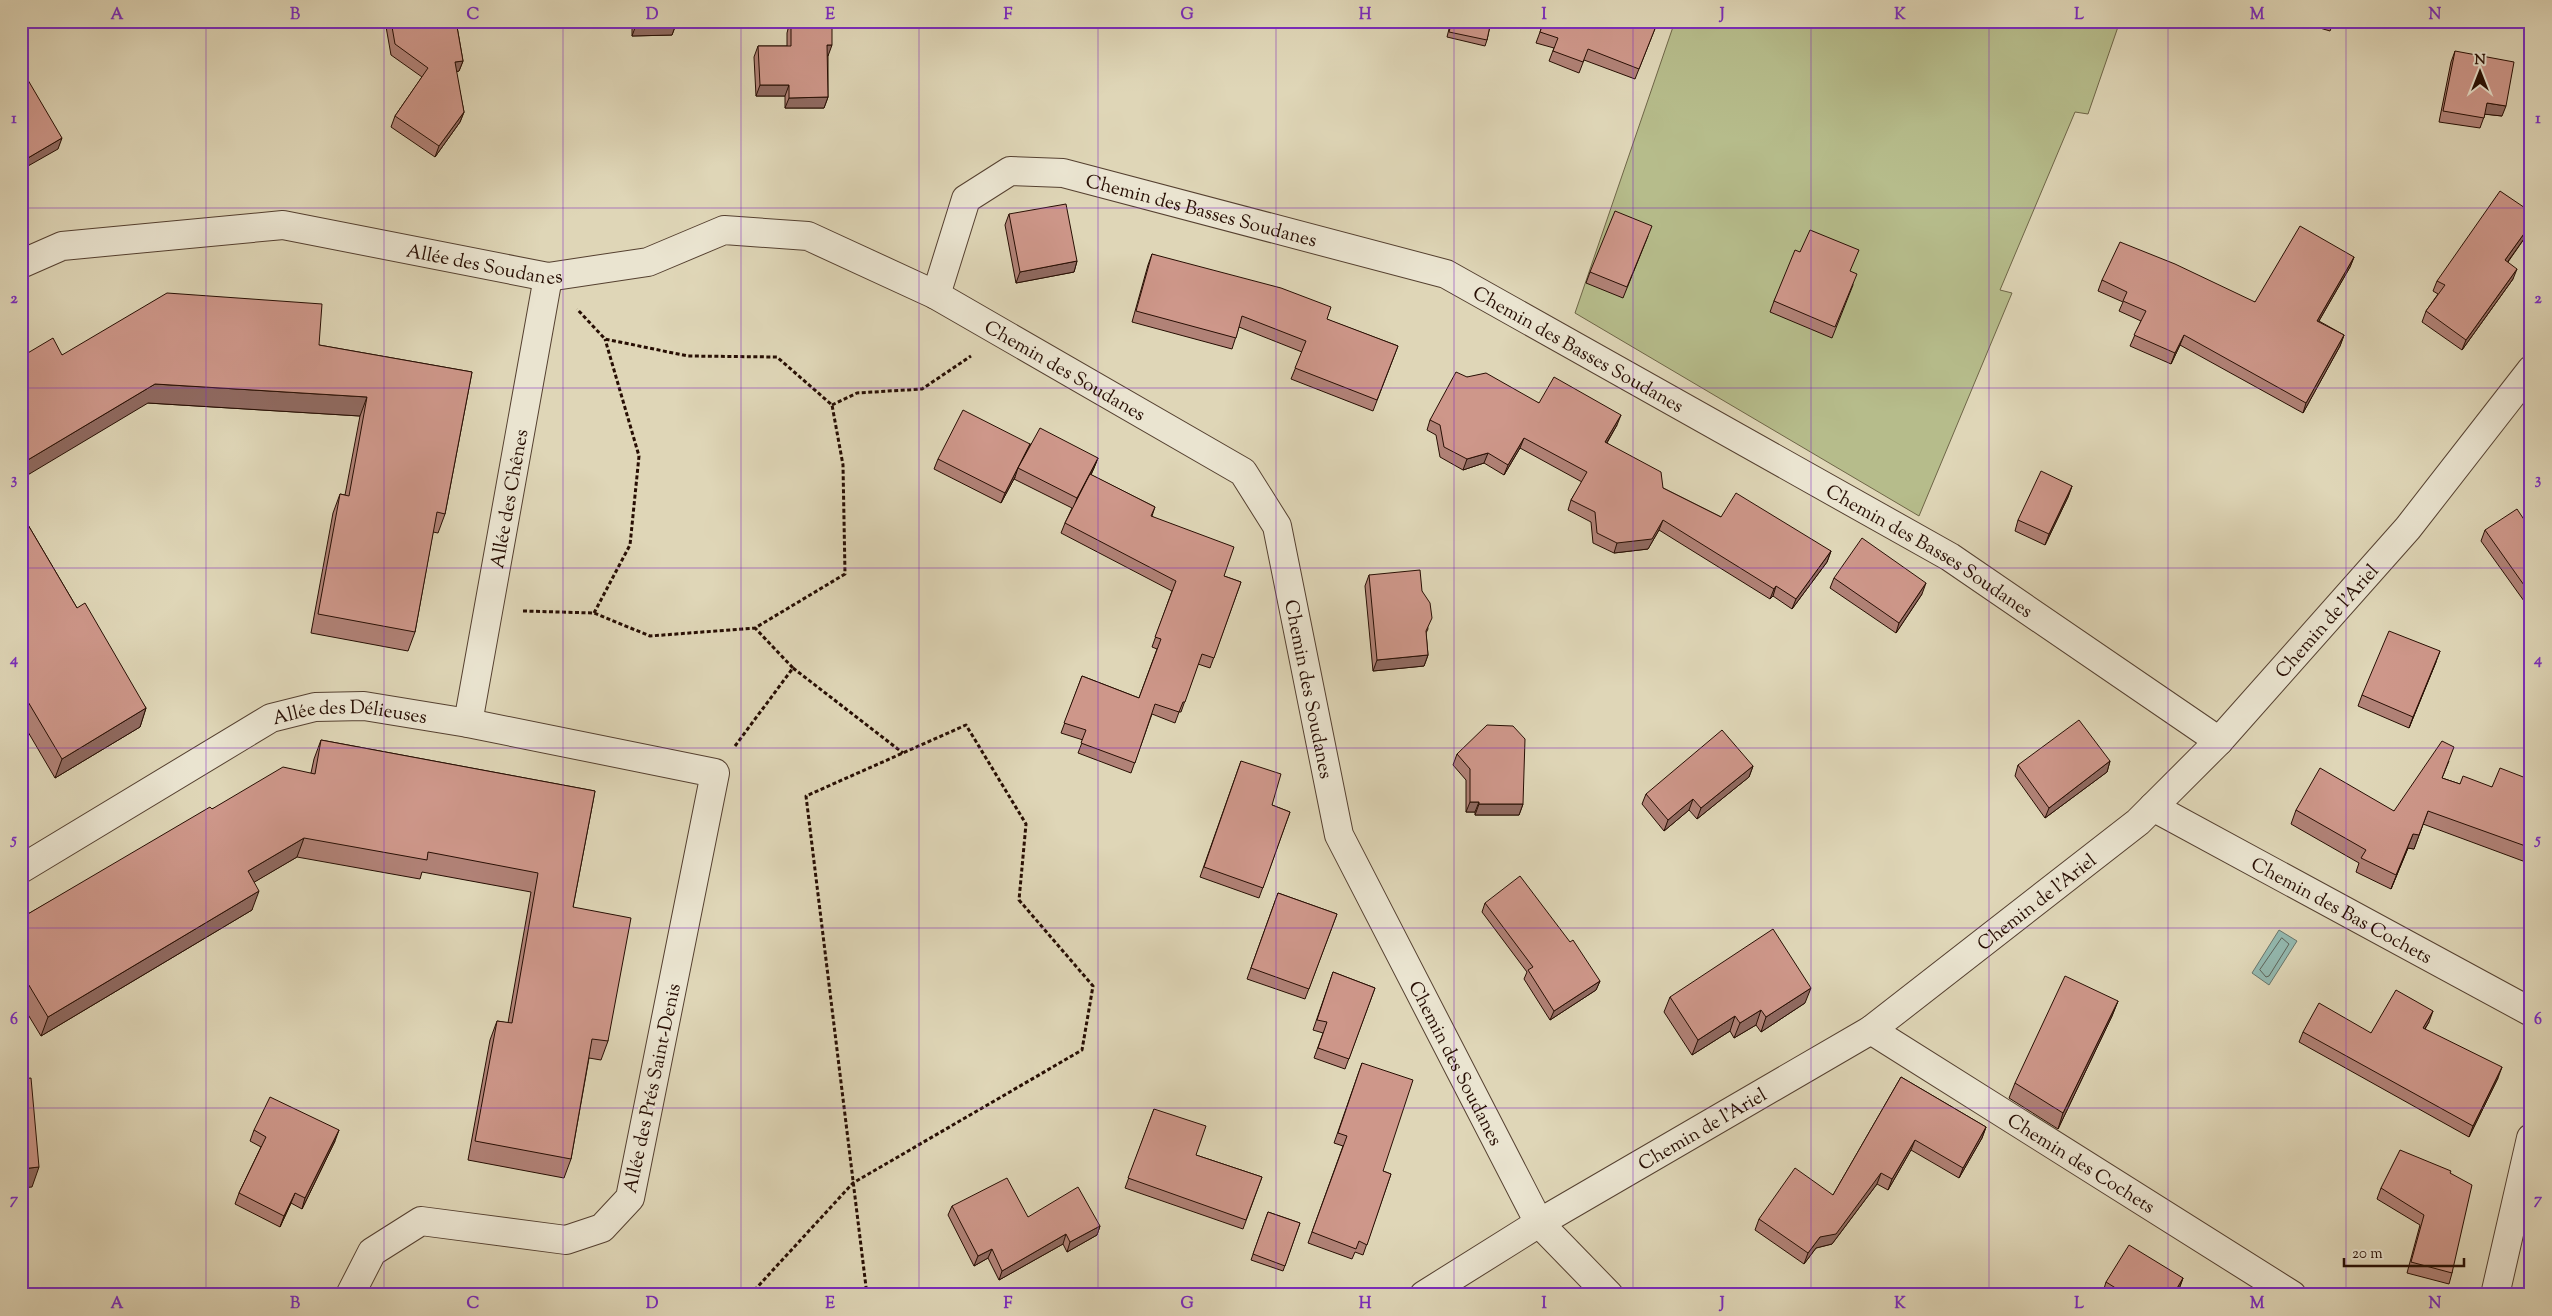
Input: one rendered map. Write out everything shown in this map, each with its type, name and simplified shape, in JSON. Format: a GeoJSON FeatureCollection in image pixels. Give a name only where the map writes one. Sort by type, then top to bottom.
{"type":"FeatureCollection","features":[{"type":"Feature","properties":{"kind":"street","name":"Chemin des Basses Soudanes"},"geometry":{"type":"LineString","coordinates":[[936,295],[966,199],[1010,171],[1063,173],[1446,274],[1950,557],[2219,741]]}},
{"type":"Feature","properties":{"kind":"street","name":"Allée des Soudanes"},"geometry":{"type":"LineString","coordinates":[[21,264],[62,246],[283,225],[548,277],[648,262],[724,230],[808,236],[936,295]]}},
{"type":"Feature","properties":{"kind":"street","name":"Allée des Chênes"},"geometry":{"type":"LineString","coordinates":[[468,722],[548,277]]}},
{"type":"Feature","properties":{"kind":"street","name":"Chemin des Soudanes"},"geometry":{"type":"LineString","coordinates":[[936,295],[1242,472],[1278,526],[1339,835],[1539,1223],[1610,1295]]}},
{"type":"Feature","properties":{"kind":"street","name":"Chemin de l'Ariel"},"geometry":{"type":"LineString","coordinates":[[1424,1295],[1539,1223],[1871,1030],[2138,822],[2219,741],[2408,528],[2531,370]]}},
{"type":"Feature","properties":{"kind":"street","name":"Allée des Délieuses"},"geometry":{"type":"LineString","coordinates":[[22,868],[271,718],[315,707],[364,706],[468,722],[715,774]]}},
{"type":"Feature","properties":{"kind":"street","name":"Allée des Prés Saint-Denis"},"geometry":{"type":"LineString","coordinates":[[350,1295],[372,1252],[421,1221],[566,1240],[602,1228],[630,1198],[715,774]]}},
{"type":"Feature","properties":{"kind":"street","name":"Chemin des Bas Cochets"},"geometry":{"type":"LineString","coordinates":[[2153,807],[2531,1012]]}},
{"type":"Feature","properties":{"kind":"street","name":"Chemin des Cochets"},"geometry":{"type":"LineString","coordinates":[[1871,1030],[2292,1295]]}},
{"type":"Feature","properties":{"kind":"street"},"geometry":{"type":"LineString","coordinates":[[2495,1295],[2531,1138]]}},
{"type":"Feature","properties":{"kind":"street"},"geometry":{"type":"LineString","coordinates":[[331,1295],[357,1247],[390,1221],[420,1214],[566,1240]]}},
{"type":"Feature","properties":{"kind":"path"},"geometry":{"type":"LineString","coordinates":[[548,277],[605,339],[639,456],[630,546],[594,613]]}},
{"type":"Feature","properties":{"kind":"path"},"geometry":{"type":"LineString","coordinates":[[832,405],[857,393],[922,389],[1004,334]]}},
{"type":"Feature","properties":{"kind":"path"},"geometry":{"type":"LineString","coordinates":[[488,610],[594,613],[650,636],[754,628],[845,574],[843,465],[832,405],[777,357],[688,356],[605,339]]}},
{"type":"Feature","properties":{"kind":"path"},"geometry":{"type":"LineString","coordinates":[[754,628],[793,668],[903,753]]}},
{"type":"Feature","properties":{"kind":"path"},"geometry":{"type":"LineString","coordinates":[[715,774],[793,668]]}},
{"type":"Feature","properties":{"kind":"path"},"geometry":{"type":"LineString","coordinates":[[750,1295],[853,1183],[1082,1050],[1093,986],[1019,900],[1026,824],[966,724],[806,796],[853,1183],[867,1295]]}},
{"type":"Feature","properties":{"kind":"green space"},"geometry":{"type":"Polygon","coordinates":[[[1675,21],[2120,21],[2088,114],[2075,112],[2000,290],[2012,293],[1919,516],[1575,313],[1675,21]]]}},
{"type":"Feature","properties":{"kind":"water"},"geometry":{"type":"Polygon","coordinates":[[[2279,930],[2297,941],[2269,985],[2252,973],[2279,930]]]}},
{"type":"Feature","properties":{"kind":"building"},"geometry":{"type":"Polygon","coordinates":[[[391,21],[456,21],[463,61],[455,62],[464,112],[439,146],[395,116],[428,68],[395,44],[391,21]]]}},
{"type":"Feature","properties":{"kind":"building"},"geometry":{"type":"Polygon","coordinates":[[[636,21],[676,21],[676,24],[636,25],[636,21]]]}},
{"type":"Feature","properties":{"kind":"building"},"geometry":{"type":"Polygon","coordinates":[[[832,21],[832,45],[827,45],[828,97],[789,98],[789,85],[760,85],[758,46],[791,46],[791,22],[832,21]]]}},
{"type":"Feature","properties":{"kind":"building"},"geometry":{"type":"Polygon","coordinates":[[[1452,21],[1491,21],[1487,40],[1449,32],[1452,21]]]}},
{"type":"Feature","properties":{"kind":"building"},"geometry":{"type":"Polygon","coordinates":[[[1544,21],[1658,21],[1639,69],[1588,49],[1583,62],[1553,51],[1558,38],[1540,32],[1544,21]]]}},
{"type":"Feature","properties":{"kind":"building"},"geometry":{"type":"Polygon","coordinates":[[[2455,51],[2514,62],[2506,106],[2487,103],[2484,118],[2443,111],[2455,51]]]}},
{"type":"Feature","properties":{"kind":"building"},"geometry":{"type":"Polygon","coordinates":[[[25,75],[62,138],[21,162],[21,77],[25,75]]]}},
{"type":"Feature","properties":{"kind":"building"},"geometry":{"type":"Polygon","coordinates":[[[2500,191],[2531,212],[2531,224],[2505,260],[2517,269],[2466,340],[2426,311],[2445,285],[2437,281],[2500,191]]]}},
{"type":"Feature","properties":{"kind":"building"},"geometry":{"type":"Polygon","coordinates":[[[1066,204],[1077,261],[1020,272],[1009,214],[1066,204]]]}},
{"type":"Feature","properties":{"kind":"building"},"geometry":{"type":"Polygon","coordinates":[[[1615,211],[1652,226],[1627,287],[1590,272],[1615,211]]]}},
{"type":"Feature","properties":{"kind":"building"},"geometry":{"type":"Polygon","coordinates":[[[2300,226],[2354,257],[2317,321],[2344,335],[2306,403],[2184,335],[2175,353],[2134,335],[2146,311],[2123,301],[2127,292],[2102,280],[2120,242],[2175,264],[2255,302],[2300,226]]]}},
{"type":"Feature","properties":{"kind":"building"},"geometry":{"type":"Polygon","coordinates":[[[1810,230],[1859,250],[1850,271],[1857,274],[1835,327],[1774,301],[1795,250],[1800,252],[1810,230]]]}},
{"type":"Feature","properties":{"kind":"building"},"geometry":{"type":"Polygon","coordinates":[[[1152,254],[1281,288],[1331,307],[1327,319],[1398,346],[1377,400],[1295,368],[1306,341],[1242,316],[1236,338],[1136,311],[1152,254]]]}},
{"type":"Feature","properties":{"kind":"building"},"geometry":{"type":"Polygon","coordinates":[[[167,293],[322,304],[319,345],[472,372],[445,514],[437,512],[415,632],[318,614],[340,494],[349,496],[367,397],[155,384],[21,464],[21,357],[53,338],[62,355],[167,293]]]}},
{"type":"Feature","properties":{"kind":"building"},"geometry":{"type":"Polygon","coordinates":[[[1456,372],[1467,377],[1486,373],[1539,403],[1554,377],[1621,415],[1605,442],[1661,472],[1663,488],[1721,517],[1736,493],[1831,551],[1796,599],[1776,586],[1774,589],[1663,520],[1652,539],[1617,543],[1597,533],[1595,512],[1571,500],[1587,472],[1524,438],[1508,465],[1488,453],[1467,459],[1444,447],[1440,425],[1430,420],[1456,372]]]}},
{"type":"Feature","properties":{"kind":"building"},"geometry":{"type":"Polygon","coordinates":[[[963,410],[1030,444],[1005,493],[938,459],[963,410]]]}},
{"type":"Feature","properties":{"kind":"building"},"geometry":{"type":"Polygon","coordinates":[[[1040,428],[1098,458],[1077,498],[1018,468],[1040,428]]]}},
{"type":"Feature","properties":{"kind":"building"},"geometry":{"type":"Polygon","coordinates":[[[2041,471],[2072,486],[2049,534],[2018,520],[2041,471]]]}},
{"type":"Feature","properties":{"kind":"building"},"geometry":{"type":"Polygon","coordinates":[[[1090,474],[1155,507],[1151,516],[1234,547],[1224,576],[1241,582],[1214,658],[1202,654],[1185,702],[1183,702],[1179,712],[1155,704],[1135,763],[1081,743],[1086,730],[1064,723],[1082,676],[1139,698],[1161,639],[1155,637],[1176,581],[1065,523],[1090,474]]]}},
{"type":"Feature","properties":{"kind":"building"},"geometry":{"type":"Polygon","coordinates":[[[2517,509],[2531,530],[2531,595],[2485,530],[2517,509]]]}},
{"type":"Feature","properties":{"kind":"building"},"geometry":{"type":"Polygon","coordinates":[[[21,513],[77,608],[85,603],[146,708],[62,759],[21,690],[21,513]]]}},
{"type":"Feature","properties":{"kind":"building"},"geometry":{"type":"Polygon","coordinates":[[[1862,538],[1926,583],[1899,623],[1834,578],[1862,538]]]}},
{"type":"Feature","properties":{"kind":"building"},"geometry":{"type":"Polygon","coordinates":[[[1420,570],[1422,591],[1430,603],[1432,618],[1426,631],[1428,655],[1377,660],[1369,575],[1420,570]]]}},
{"type":"Feature","properties":{"kind":"building"},"geometry":{"type":"Polygon","coordinates":[[[2389,631],[2440,651],[2413,717],[2362,695],[2389,631]]]}},
{"type":"Feature","properties":{"kind":"building"},"geometry":{"type":"Polygon","coordinates":[[[2079,720],[2110,761],[2049,808],[2018,765],[2079,720]]]}},
{"type":"Feature","properties":{"kind":"building"},"geometry":{"type":"Polygon","coordinates":[[[1487,725],[1513,726],[1525,739],[1523,804],[1479,804],[1479,802],[1470,802],[1470,769],[1457,754],[1487,725]]]}},
{"type":"Feature","properties":{"kind":"building"},"geometry":{"type":"Polygon","coordinates":[[[1722,730],[1753,766],[1701,808],[1693,799],[1668,820],[1646,794],[1722,730]]]}},
{"type":"Feature","properties":{"kind":"building"},"geometry":{"type":"Polygon","coordinates":[[[321,740],[595,791],[573,907],[631,918],[608,1041],[592,1039],[571,1159],[475,1141],[497,1021],[512,1023],[538,873],[428,852],[427,860],[304,838],[248,871],[259,891],[48,1017],[21,972],[21,918],[210,807],[212,809],[283,767],[315,774],[321,740]]]}},
{"type":"Feature","properties":{"kind":"building"},"geometry":{"type":"Polygon","coordinates":[[[2442,741],[2454,747],[2442,778],[2460,784],[2463,776],[2492,787],[2500,768],[2531,780],[2531,848],[2428,811],[2419,835],[2413,834],[2396,875],[2361,858],[2366,850],[2296,810],[2320,768],[2394,811],[2442,741]]]}},
{"type":"Feature","properties":{"kind":"building"},"geometry":{"type":"Polygon","coordinates":[[[1241,761],[1281,774],[1272,805],[1290,812],[1263,888],[1204,867],[1241,761]]]}},
{"type":"Feature","properties":{"kind":"building"},"geometry":{"type":"Polygon","coordinates":[[[1520,876],[1570,942],[1573,940],[1600,981],[1554,1011],[1528,970],[1533,967],[1485,903],[1520,876]]]}},
{"type":"Feature","properties":{"kind":"building"},"geometry":{"type":"Polygon","coordinates":[[[1278,893],[1337,914],[1309,989],[1251,968],[1278,893]]]}},
{"type":"Feature","properties":{"kind":"building"},"geometry":{"type":"Polygon","coordinates":[[[1773,929],[1811,988],[1766,1017],[1761,1010],[1740,1023],[1735,1016],[1698,1040],[1670,997],[1773,929]]]}},
{"type":"Feature","properties":{"kind":"building"},"geometry":{"type":"Polygon","coordinates":[[[1333,972],[1375,988],[1349,1059],[1318,1048],[1327,1022],[1317,1020],[1333,972]]]}},
{"type":"Feature","properties":{"kind":"building"},"geometry":{"type":"Polygon","coordinates":[[[2065,976],[2118,1001],[2063,1113],[2015,1083],[2065,976]]]}},
{"type":"Feature","properties":{"kind":"building"},"geometry":{"type":"Polygon","coordinates":[[[2396,990],[2433,1011],[2423,1028],[2502,1067],[2473,1126],[2303,1032],[2319,1003],[2371,1033],[2396,990]]]}},
{"type":"Feature","properties":{"kind":"building"},"geometry":{"type":"Polygon","coordinates":[[[1362,1063],[1413,1080],[1383,1171],[1391,1174],[1367,1245],[1359,1241],[1356,1249],[1312,1232],[1347,1136],[1338,1133],[1362,1063]]]}},
{"type":"Feature","properties":{"kind":"building"},"geometry":{"type":"Polygon","coordinates":[[[1901,1077],[1986,1127],[1963,1168],[1915,1140],[1892,1179],[1881,1173],[1836,1234],[1820,1237],[1808,1253],[1759,1219],[1795,1168],[1833,1195],[1901,1077]]]}},
{"type":"Feature","properties":{"kind":"building"},"geometry":{"type":"Polygon","coordinates":[[[31,1078],[39,1167],[21,1169],[21,1079],[31,1078]]]}},
{"type":"Feature","properties":{"kind":"building"},"geometry":{"type":"Polygon","coordinates":[[[270,1097],[339,1130],[305,1198],[295,1193],[284,1216],[239,1193],[266,1137],[254,1130],[270,1097]]]}},
{"type":"Feature","properties":{"kind":"building"},"geometry":{"type":"Polygon","coordinates":[[[1154,1109],[1206,1126],[1196,1155],[1262,1177],[1246,1220],[1128,1178],[1154,1109]]]}},
{"type":"Feature","properties":{"kind":"building"},"geometry":{"type":"Polygon","coordinates":[[[2400,1150],[2451,1171],[2450,1173],[2472,1185],[2452,1273],[2411,1262],[2424,1215],[2381,1188],[2400,1150]]]}},
{"type":"Feature","properties":{"kind":"building"},"geometry":{"type":"Polygon","coordinates":[[[1007,1178],[1028,1217],[1078,1187],[1100,1226],[1070,1242],[1066,1234],[1002,1271],[992,1249],[978,1256],[952,1206],[1007,1178]]]}},
{"type":"Feature","properties":{"kind":"building"},"geometry":{"type":"Polygon","coordinates":[[[1268,1212],[1300,1223],[1285,1266],[1253,1254],[1268,1212]]]}},
{"type":"Feature","properties":{"kind":"building"},"geometry":{"type":"Polygon","coordinates":[[[2129,1245],[2183,1278],[2173,1295],[2120,1295],[2122,1292],[2106,1282],[2129,1245]]]}}]}
